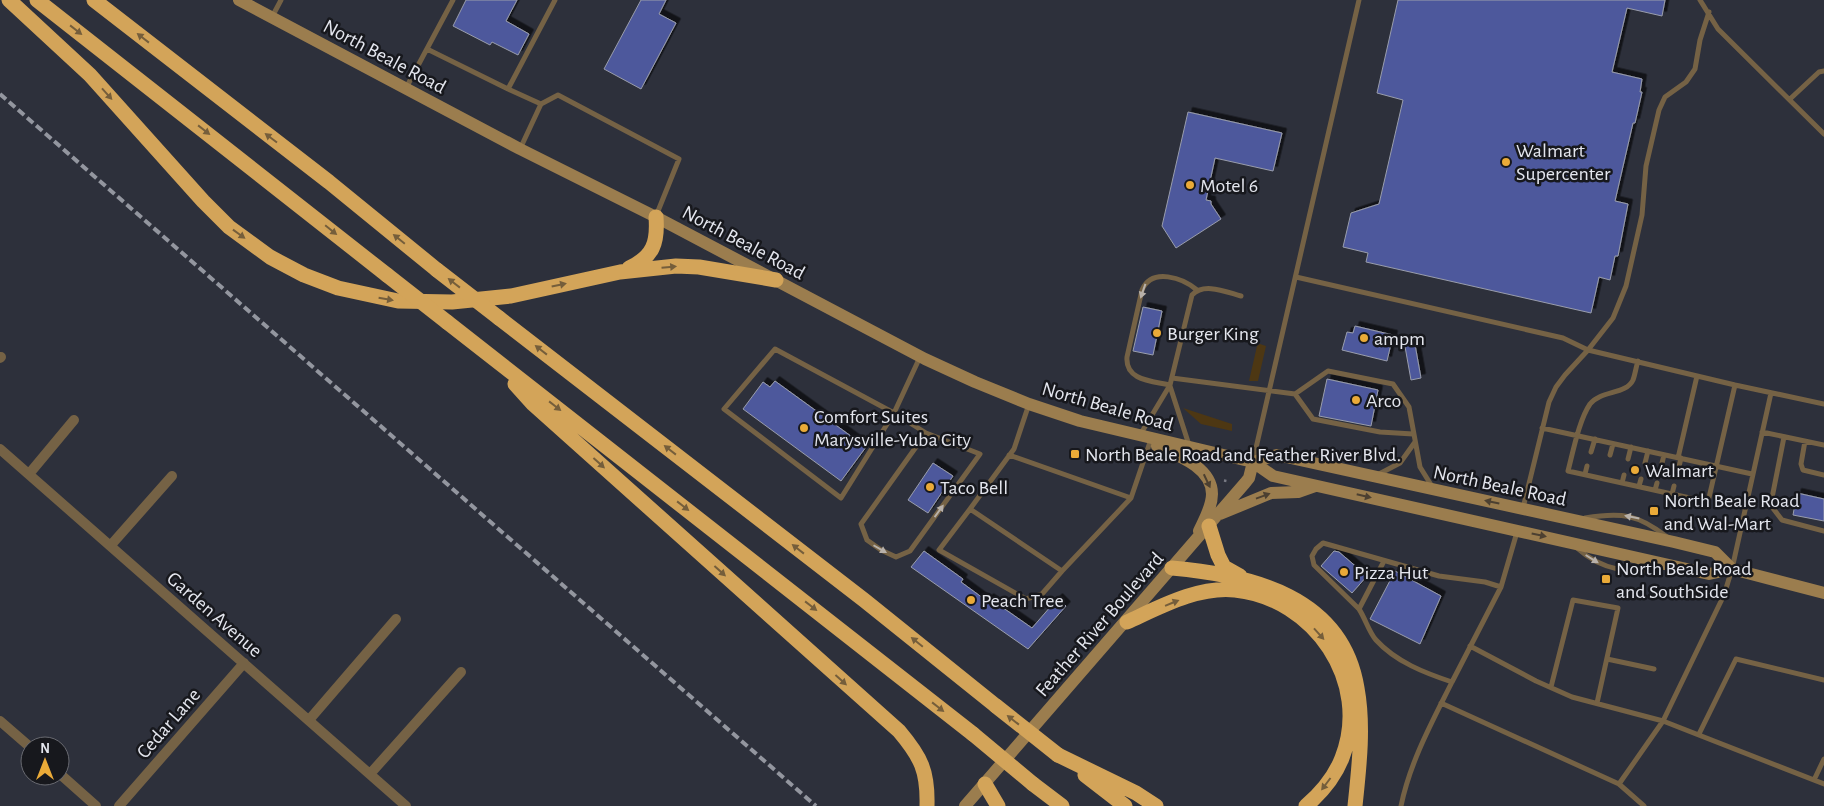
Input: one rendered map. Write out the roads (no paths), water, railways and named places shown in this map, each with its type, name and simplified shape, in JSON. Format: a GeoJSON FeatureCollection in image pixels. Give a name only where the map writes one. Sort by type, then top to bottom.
{"type":"FeatureCollection","features":[{"type":"Feature","properties":{"kind":"highway"},"geometry":{"type":"LineString","coordinates":[[9,0],[90,75],[203,201],[229,227],[270,257],[304,275],[338,288],[372,297],[398,301],[452,302],[511,296],[620,272],[676,266],[699,266],[776,280]]}},
{"type":"Feature","properties":{"kind":"highway"},"geometry":{"type":"LineString","coordinates":[[37,0],[973,734],[1062,806]]}},
{"type":"Feature","properties":{"kind":"highway"},"geometry":{"type":"LineString","coordinates":[[94,0],[329,182],[437,270],[857,594],[1058,755],[1126,806]]}},
{"type":"Feature","properties":{"kind":"highway"},"geometry":{"type":"LineString","coordinates":[[620,272],[637,264],[651,252],[657,231],[656,217]]}},
{"type":"Feature","properties":{"kind":"highway"},"geometry":{"type":"LineString","coordinates":[[490,355],[533,404],[899,731],[914,749],[923,765],[927,789],[927,806]]}},
{"type":"Feature","properties":{"kind":"highway"},"geometry":{"type":"LineString","coordinates":[[1214,521],[1218,555],[1224,567],[1250,581]]}},
{"type":"Feature","properties":{"kind":"highway"},"geometry":{"type":"LineString","coordinates":[[1172,568],[1200,570],[1250,581],[1279,590],[1309,608],[1324,620],[1340,640],[1349,659],[1357,687],[1359,746],[1355,806]]}},
{"type":"Feature","properties":{"kind":"highway"},"geometry":{"type":"LineString","coordinates":[[1127,622],[1178,600],[1208,591],[1234,590],[1260,595],[1280,603],[1310,624],[1324,639],[1339,668],[1346,685],[1350,709],[1349,732],[1342,758],[1331,778],[1306,806]]}},
{"type":"Feature","properties":{"kind":"highway"},"geometry":{"type":"LineString","coordinates":[[1058,755],[1136,793],[1156,806]]}},
{"type":"Feature","properties":{"kind":"highway"},"geometry":{"type":"LineString","coordinates":[[985,784],[998,806]]}},
{"type":"Feature","properties":{"kind":"main road","name":"North Beale Road"},"geometry":{"type":"LineString","coordinates":[[239,0],[920,357],[1029,404],[1144,439],[1253,462],[1273,476],[1709,574],[1732,569],[1824,592]]}},
{"type":"Feature","properties":{"kind":"main road"},"geometry":{"type":"LineString","coordinates":[[1144,439],[1184,458],[1205,474],[1210,482],[1212,495],[1209,508],[1194,542]]}},
{"type":"Feature","properties":{"kind":"main road","name":"North Beale Road"},"geometry":{"type":"LineString","coordinates":[[1253,462],[1277,454],[1374,477],[1523,508],[1715,552],[1732,569]]}},
{"type":"Feature","properties":{"kind":"main road","name":"Feather River Boulevard"},"geometry":{"type":"LineString","coordinates":[[966,806],[1245,484],[1249,478],[1253,462]]}},
{"type":"Feature","properties":{"kind":"main road"},"geometry":{"type":"LineString","coordinates":[[1214,521],[1271,493],[1298,492],[1316,486]]}},
{"type":"Feature","properties":{"kind":"street"},"geometry":{"type":"LineString","coordinates":[[29,474],[74,420]]}},
{"type":"Feature","properties":{"kind":"street","name":"Garden Avenue"},"geometry":{"type":"LineString","coordinates":[[0,449],[406,806]]}},
{"type":"Feature","properties":{"kind":"street"},"geometry":{"type":"LineString","coordinates":[[111,545],[172,476]]}},
{"type":"Feature","properties":{"kind":"street"},"geometry":{"type":"LineString","coordinates":[[309,720],[396,619]]}},
{"type":"Feature","properties":{"kind":"street","name":"Cedar Lane"},"geometry":{"type":"LineString","coordinates":[[119,806],[244,662]]}},
{"type":"Feature","properties":{"kind":"street"},"geometry":{"type":"LineString","coordinates":[[370,774],[461,672]]}},
{"type":"Feature","properties":{"kind":"street"},"geometry":{"type":"LineString","coordinates":[[0,721],[20,738]]}},
{"type":"Feature","properties":{"kind":"street"},"geometry":{"type":"LineString","coordinates":[[70,783],[96,806]]}},
{"type":"Feature","properties":{"kind":"lane"},"geometry":{"type":"LineString","coordinates":[[271,17],[281,0]]}},
{"type":"Feature","properties":{"kind":"lane"},"geometry":{"type":"LineString","coordinates":[[406,89],[453,0]]}},
{"type":"Feature","properties":{"kind":"lane"},"geometry":{"type":"LineString","coordinates":[[508,89],[556,0]]}},
{"type":"Feature","properties":{"kind":"lane"},"geometry":{"type":"LineString","coordinates":[[1253,462],[1359,0]]}},
{"type":"Feature","properties":{"kind":"lane"},"geometry":{"type":"LineString","coordinates":[[1700,0],[1718,29],[1824,134]]}},
{"type":"Feature","properties":{"kind":"lane"},"geometry":{"type":"LineString","coordinates":[[1523,508],[1549,402],[1556,387],[1613,318],[1626,286],[1642,215],[1646,166],[1659,110],[1665,97],[1686,82],[1695,68],[1700,40],[1709,12]]}},
{"type":"Feature","properties":{"kind":"lane"},"geometry":{"type":"LineString","coordinates":[[427,49],[541,104]]}},
{"type":"Feature","properties":{"kind":"lane"},"geometry":{"type":"LineString","coordinates":[[1790,99],[1820,72],[1824,71]]}},
{"type":"Feature","properties":{"kind":"lane"},"geometry":{"type":"LineString","coordinates":[[520,149],[541,104],[558,95],[679,159],[656,217]]}},
{"type":"Feature","properties":{"kind":"lane"},"geometry":{"type":"LineString","coordinates":[[1170,385],[1141,379],[1135,376],[1128,367],[1127,357],[1142,290],[1150,279],[1158,276],[1186,281],[1197,290]]}},
{"type":"Feature","properties":{"kind":"lane"},"geometry":{"type":"LineString","coordinates":[[1296,278],[1563,338],[1588,350],[1824,404]]}},
{"type":"Feature","properties":{"kind":"lane"},"geometry":{"type":"LineString","coordinates":[[1029,404],[1014,449],[939,550],[1026,599],[1042,594],[1132,498],[1144,439],[1170,385],[1192,296],[1197,290],[1208,288],[1241,296]]}},
{"type":"Feature","properties":{"kind":"lane"},"geometry":{"type":"LineString","coordinates":[[920,357],[894,413],[841,498],[724,409],[775,349],[894,413],[926,433],[980,454],[910,551],[896,557],[881,550],[867,540],[861,524],[926,433]]}},
{"type":"Feature","properties":{"kind":"lane"},"geometry":{"type":"LineString","coordinates":[[1638,362],[1632,382],[1623,390],[1599,396],[1590,404],[1576,435],[1568,471],[1708,502],[1735,385]]}},
{"type":"Feature","properties":{"kind":"lane"},"geometry":{"type":"LineString","coordinates":[[1172,378],[1295,394],[1328,371],[1394,384],[1409,407],[1420,467],[1435,490]]}},
{"type":"Feature","properties":{"kind":"lane"},"geometry":{"type":"LineString","coordinates":[[1678,471],[1697,376]]}},
{"type":"Feature","properties":{"kind":"lane"},"geometry":{"type":"LineString","coordinates":[[1170,385],[1190,448]]}},
{"type":"Feature","properties":{"kind":"lane"},"geometry":{"type":"LineString","coordinates":[[1619,784],[1662,721],[1724,595],[1732,569],[1770,393]]}},
{"type":"Feature","properties":{"kind":"lane"},"geometry":{"type":"LineString","coordinates":[[1295,394],[1313,420],[1380,432],[1413,434]]}},
{"type":"Feature","properties":{"kind":"lane"},"geometry":{"type":"LineString","coordinates":[[1542,428],[1752,474]]}},
{"type":"Feature","properties":{"kind":"lane"},"geometry":{"type":"LineString","coordinates":[[1762,432],[1824,445]]}},
{"type":"Feature","properties":{"kind":"lane"},"geometry":{"type":"LineString","coordinates":[[1784,436],[1772,507],[1782,520],[1824,531]]}},
{"type":"Feature","properties":{"kind":"lane"},"geometry":{"type":"LineString","coordinates":[[1591,452],[1595,439]]}},
{"type":"Feature","properties":{"kind":"lane"},"geometry":{"type":"LineString","coordinates":[[1805,441],[1801,464],[1804,470],[1824,474]]}},
{"type":"Feature","properties":{"kind":"lane"},"geometry":{"type":"LineString","coordinates":[[1374,477],[1400,463],[1414,442]]}},
{"type":"Feature","properties":{"kind":"lane"},"geometry":{"type":"LineString","coordinates":[[1610,456],[1613,444]]}},
{"type":"Feature","properties":{"kind":"lane"},"geometry":{"type":"LineString","coordinates":[[1628,459],[1631,447]]}},
{"type":"Feature","properties":{"kind":"lane"},"geometry":{"type":"LineString","coordinates":[[1645,463],[1648,451]]}},
{"type":"Feature","properties":{"kind":"lane"},"geometry":{"type":"LineString","coordinates":[[1010,455],[1132,498]]}},
{"type":"Feature","properties":{"kind":"lane"},"geometry":{"type":"LineString","coordinates":[[1661,467],[1664,455]]}},
{"type":"Feature","properties":{"kind":"lane"},"geometry":{"type":"LineString","coordinates":[[1585,474],[1587,466]]}},
{"type":"Feature","properties":{"kind":"lane"},"geometry":{"type":"LineString","coordinates":[[1604,479],[1606,471]]}},
{"type":"Feature","properties":{"kind":"lane"},"geometry":{"type":"LineString","coordinates":[[1622,482],[1624,475]]}},
{"type":"Feature","properties":{"kind":"lane"},"geometry":{"type":"LineString","coordinates":[[1639,486],[1641,479]]}},
{"type":"Feature","properties":{"kind":"lane"},"geometry":{"type":"LineString","coordinates":[[1656,490],[1657,482]]}},
{"type":"Feature","properties":{"kind":"lane"},"geometry":{"type":"LineString","coordinates":[[1672,494],[1674,486]]}},
{"type":"Feature","properties":{"kind":"lane"},"geometry":{"type":"LineString","coordinates":[[970,509],[1062,571]]}},
{"type":"Feature","properties":{"kind":"lane"},"geometry":{"type":"LineString","coordinates":[[1401,806],[1412,768],[1427,731],[1501,586],[1517,531]]}},
{"type":"Feature","properties":{"kind":"lane"},"geometry":{"type":"LineString","coordinates":[[1452,682],[1424,672],[1395,657],[1375,639],[1359,609],[1314,565],[1312,556],[1323,543],[1439,576],[1501,586]]}},
{"type":"Feature","properties":{"kind":"lane"},"geometry":{"type":"LineString","coordinates":[[1359,609],[1384,561]]}},
{"type":"Feature","properties":{"kind":"lane"},"geometry":{"type":"LineString","coordinates":[[1551,687],[1573,600],[1618,608],[1597,703]]}},
{"type":"Feature","properties":{"kind":"lane"},"geometry":{"type":"LineString","coordinates":[[1470,646],[1572,697],[1662,721],[1824,784]]}},
{"type":"Feature","properties":{"kind":"lane"},"geometry":{"type":"LineString","coordinates":[[1607,659],[1654,669]]}},
{"type":"Feature","properties":{"kind":"lane"},"geometry":{"type":"LineString","coordinates":[[1698,734],[1736,659],[1824,680]]}},
{"type":"Feature","properties":{"kind":"lane"},"geometry":{"type":"LineString","coordinates":[[1441,703],[1619,784],[1644,806]]}},
{"type":"Feature","properties":{"kind":"lane"},"geometry":{"type":"LineString","coordinates":[[1814,780],[1824,759]]}},
{"type":"Feature","properties":{"kind":"railway"},"geometry":{"type":"LineString","coordinates":[[0,94],[816,806]]}},
{"type":"Feature","properties":{"kind":"place","name":"Walmart Supercenter"},"geometry":{"type":"Point","coordinates":[1506,162]}},
{"type":"Feature","properties":{"kind":"place","name":"Motel 6"},"geometry":{"type":"Point","coordinates":[1190,185]}},
{"type":"Feature","properties":{"kind":"place","name":"Burger King"},"geometry":{"type":"Point","coordinates":[1157,333]}},
{"type":"Feature","properties":{"kind":"place","name":"ampm"},"geometry":{"type":"Point","coordinates":[1364,338]}},
{"type":"Feature","properties":{"kind":"place","name":"Arco"},"geometry":{"type":"Point","coordinates":[1356,400]}},
{"type":"Feature","properties":{"kind":"place","name":"Comfort Suites Marysville-Yuba City"},"geometry":{"type":"Point","coordinates":[804,428]}},
{"type":"Feature","properties":{"kind":"place","name":"North Beale Road and Feather River Blvd."},"geometry":{"type":"Point","coordinates":[1075,454]}},
{"type":"Feature","properties":{"kind":"place","name":"Walmart"},"geometry":{"type":"Point","coordinates":[1635,470]}},
{"type":"Feature","properties":{"kind":"place","name":"Taco Bell"},"geometry":{"type":"Point","coordinates":[930,487]}},
{"type":"Feature","properties":{"kind":"place","name":"North Beale Road and Wal-Mart"},"geometry":{"type":"Point","coordinates":[1654,511]}},
{"type":"Feature","properties":{"kind":"place","name":"Pizza Hut"},"geometry":{"type":"Point","coordinates":[1344,572]}},
{"type":"Feature","properties":{"kind":"place","name":"North Beale Road and SouthSide"},"geometry":{"type":"Point","coordinates":[1606,579]}},
{"type":"Feature","properties":{"kind":"place","name":"Peach Tree"},"geometry":{"type":"Point","coordinates":[971,600]}}]}
